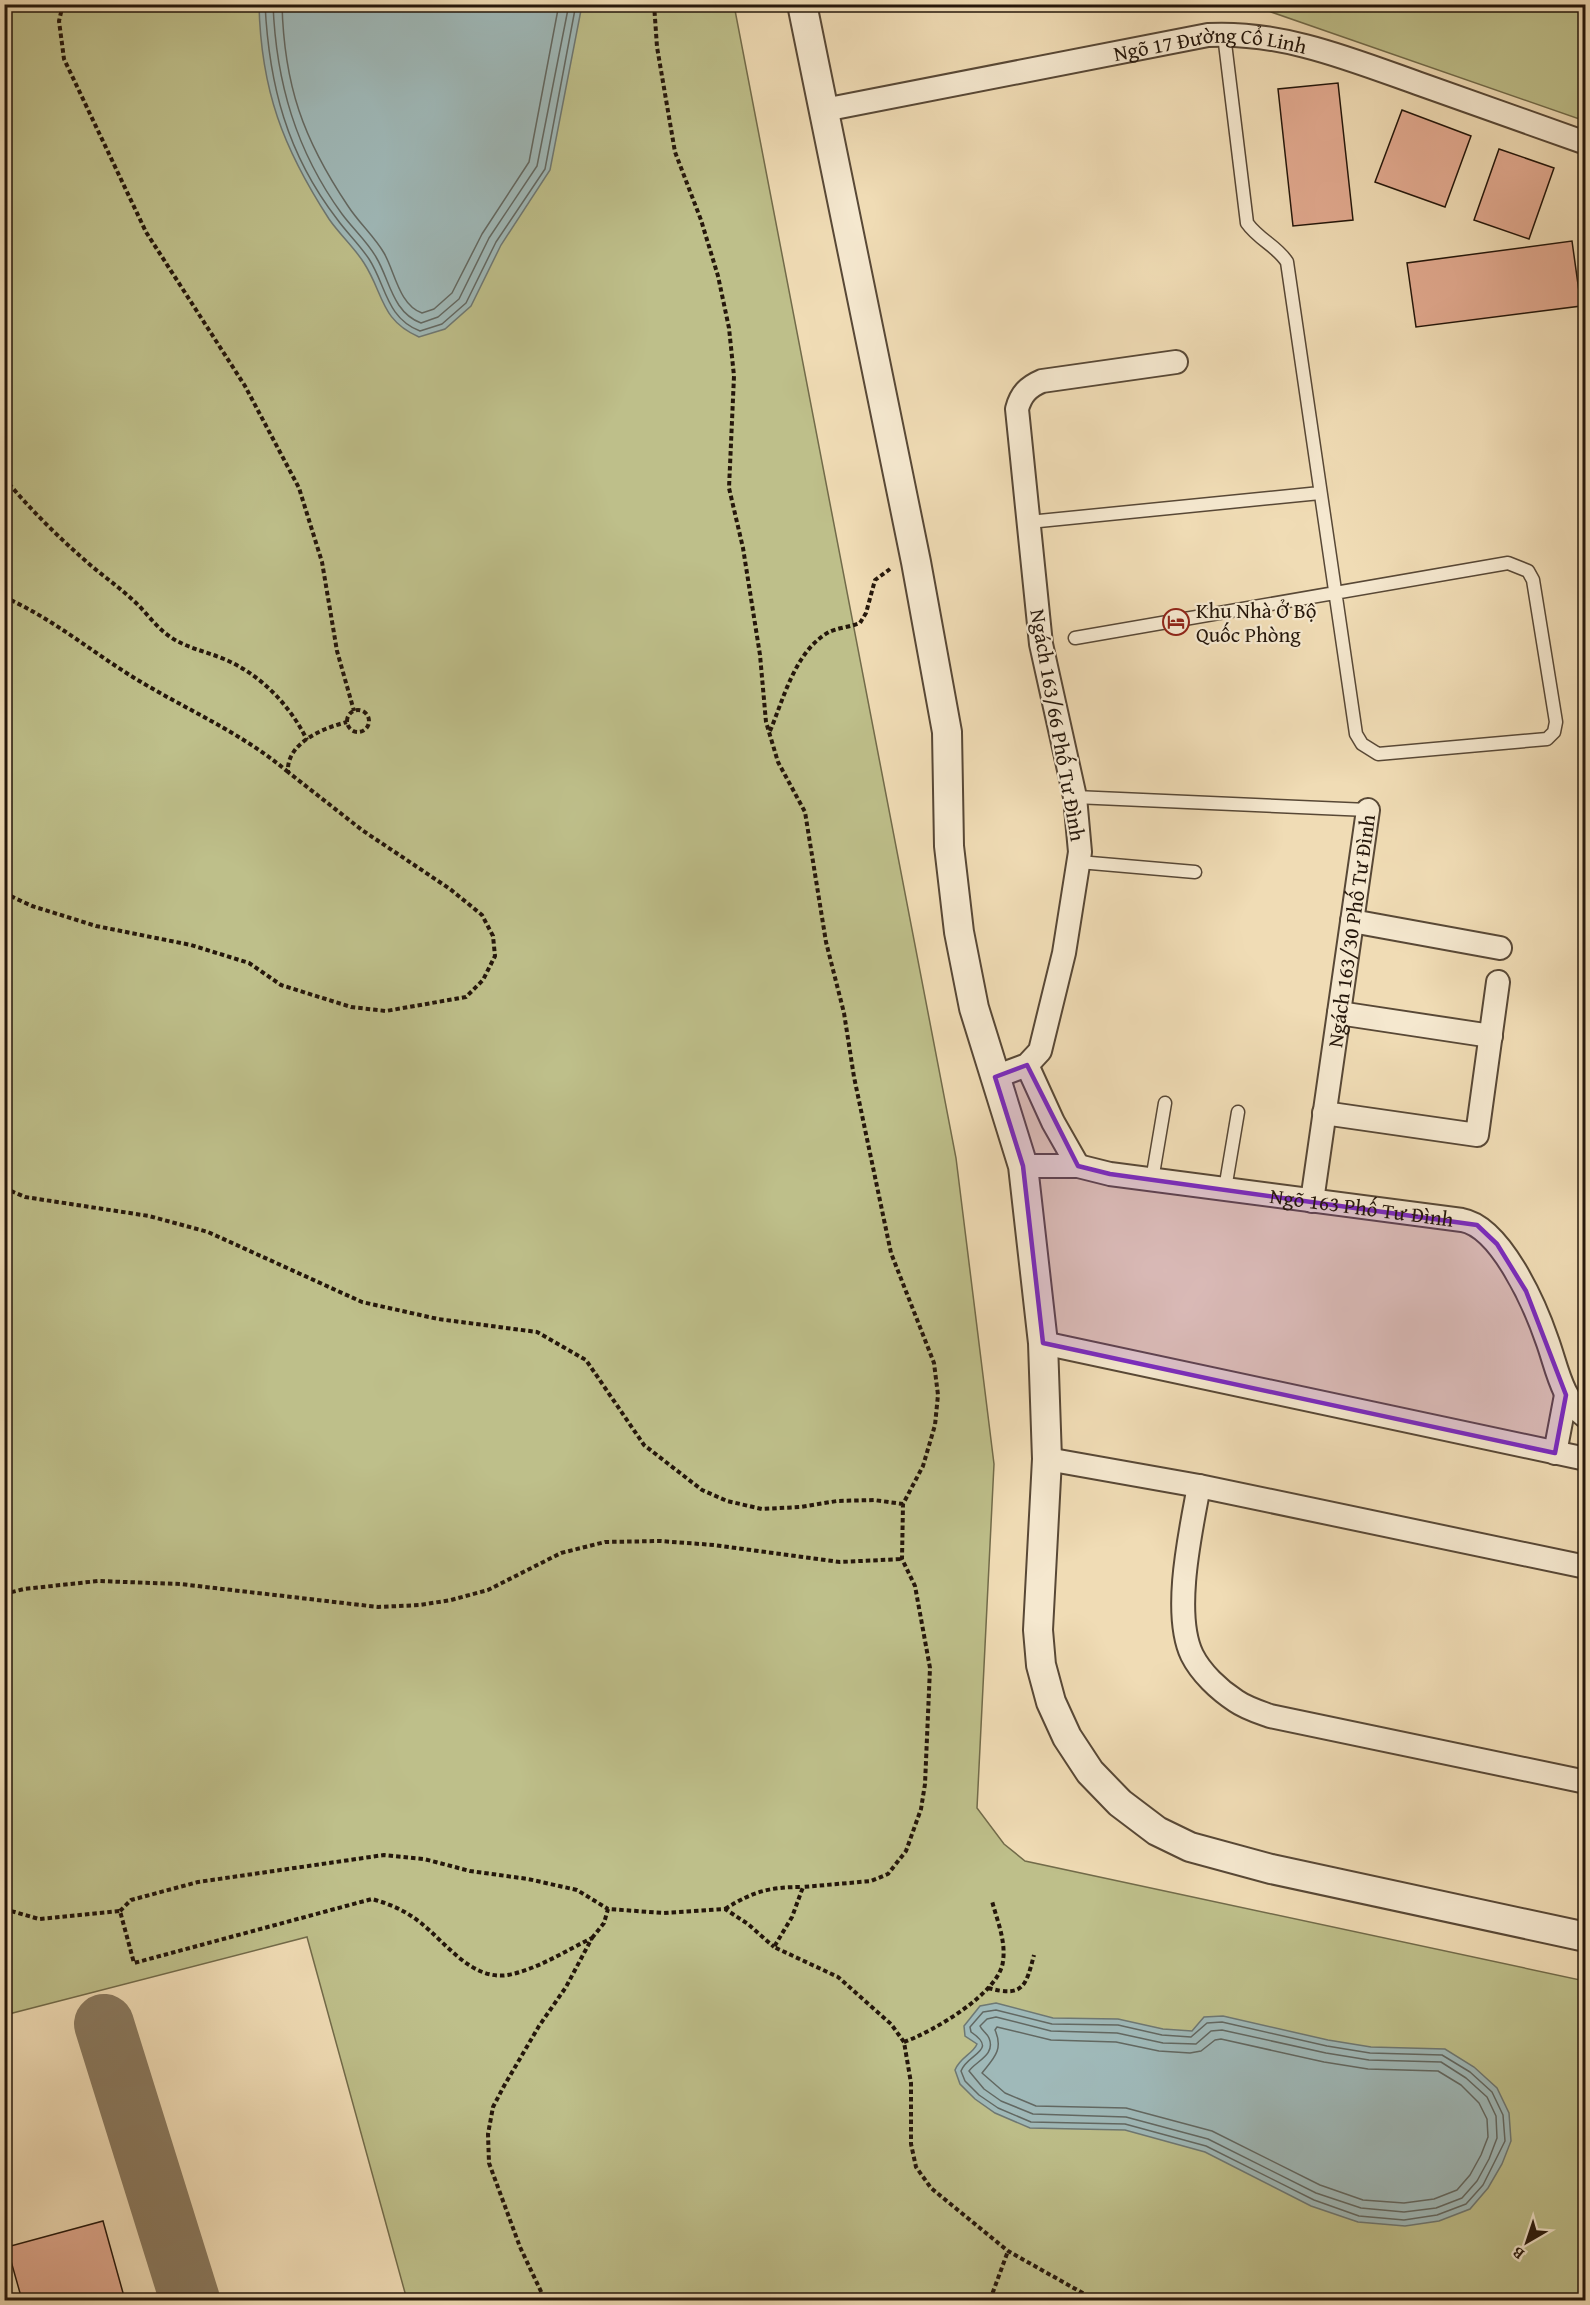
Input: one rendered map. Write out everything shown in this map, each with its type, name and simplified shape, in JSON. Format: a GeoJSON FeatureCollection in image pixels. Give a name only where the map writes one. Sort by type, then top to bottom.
{"type":"FeatureCollection","features":[{"type":"Feature","properties":{"kind":"street"},"geometry":{"type":"LineString","coordinates":[[802,4],[914,551],[945,721],[949,846],[959,932],[974,1008],[1023,1166],[1043,1343],[1047,1459],[1038,1630],[1041,1665],[1051,1702],[1067,1737],[1090,1772],[1120,1803],[1157,1831],[1190,1847],[1231,1860],[1586,1936]]}},
{"type":"Feature","properties":{"kind":"street","name":"Ngõ 17 Đường Cổ Linh"},"geometry":{"type":"LineString","coordinates":[[824,110],[1224,35],[1259,37],[1327,52],[1586,143]]}},
{"type":"Feature","properties":{"kind":"street","name":"Ngách 163/66 Phố Tư Đình"},"geometry":{"type":"LineString","coordinates":[[1027,1065],[1040,1051],[1064,953],[1079,862],[1075,797],[1041,644],[1017,409],[1020,398],[1030,386],[1042,381],[1176,362]]}},
{"type":"Feature","properties":{"kind":"street","name":"Ngách 163/30 Phố Tư Đình"},"geometry":{"type":"LineString","coordinates":[[1312,1201],[1368,810]]}},
{"type":"Feature","properties":{"kind":"street"},"geometry":{"type":"LineString","coordinates":[[1352,921],[1500,948]]}},
{"type":"Feature","properties":{"kind":"street"},"geometry":{"type":"LineString","coordinates":[[1324,1113],[1477,1135],[1498,982]]}},
{"type":"Feature","properties":{"kind":"street"},"geometry":{"type":"LineString","coordinates":[[1339,1013],[1491,1036]]}},
{"type":"Feature","properties":{"kind":"street"},"geometry":{"type":"LineString","coordinates":[[995,1077],[1027,1065],[1053,1122],[1078,1166]]}},
{"type":"Feature","properties":{"kind":"street","name":"Ngõ 163 Phố Tư Đình"},"geometry":{"type":"LineString","coordinates":[[1023,1166],[1078,1166],[1110,1174],[1152,1180],[1462,1220],[1485,1230],[1503,1253],[1526,1291],[1547,1339],[1566,1395],[1586,1417]]}},
{"type":"Feature","properties":{"kind":"street"},"geometry":{"type":"LineString","coordinates":[[1043,1343],[1586,1459]]}},
{"type":"Feature","properties":{"kind":"street"},"geometry":{"type":"LineString","coordinates":[[1555,1453],[1566,1395]]}},
{"type":"Feature","properties":{"kind":"street"},"geometry":{"type":"LineString","coordinates":[[1047,1459],[1199,1486],[1586,1567]]}},
{"type":"Feature","properties":{"kind":"street"},"geometry":{"type":"LineString","coordinates":[[1199,1486],[1186,1562],[1184,1617],[1192,1654],[1210,1680],[1237,1702],[1270,1716],[1586,1782]]}},
{"type":"Feature","properties":{"kind":"lane"},"geometry":{"type":"LineString","coordinates":[[1074,638],[1337,591],[1508,563],[1528,571],[1533,580],[1556,722],[1554,732],[1547,739],[1378,754],[1362,744],[1356,734],[1337,591],[1320,493],[1287,262],[1281,253],[1257,237],[1247,223],[1224,35]]}},
{"type":"Feature","properties":{"kind":"lane"},"geometry":{"type":"LineString","coordinates":[[1029,522],[1320,493]]}},
{"type":"Feature","properties":{"kind":"lane","name":"Ngách 163/30 Phố Tư Đình"},"geometry":{"type":"LineString","coordinates":[[1075,797],[1368,810]]}},
{"type":"Feature","properties":{"kind":"lane"},"geometry":{"type":"LineString","coordinates":[[1079,862],[1196,872]]}},
{"type":"Feature","properties":{"kind":"lane"},"geometry":{"type":"LineString","coordinates":[[1152,1180],[1165,1103]]}},
{"type":"Feature","properties":{"kind":"lane"},"geometry":{"type":"LineString","coordinates":[[1225,1189],[1238,1112]]}},
{"type":"Feature","properties":{"kind":"path"},"geometry":{"type":"LineString","coordinates":[[63,4],[59,21],[64,59],[146,232],[245,386],[299,488],[322,562],[337,651],[354,711]]}},
{"type":"Feature","properties":{"kind":"path"},"geometry":{"type":"LineString","coordinates":[[4,1909],[39,1918],[120,1911],[131,1900],[198,1882],[384,1855],[424,1859],[470,1871],[528,1879],[577,1890],[608,1909],[664,1913],[725,1909],[754,1892],[770,1887],[803,1887],[871,1881],[888,1874],[906,1851],[915,1831],[925,1784],[930,1668],[915,1586],[902,1559],[903,1504],[922,1466],[935,1425],[938,1395],[934,1363],[891,1253],[856,1089],[844,1013],[826,942],[805,812],[778,762],[770,731],[743,548],[729,488],[734,376],[729,328],[718,276],[701,220],[675,153],[657,47],[654,4]]}},
{"type":"Feature","properties":{"kind":"path"},"geometry":{"type":"LineString","coordinates":[[4,478],[59,536],[135,601],[148,618],[169,636],[185,646],[223,658],[244,669],[268,688],[289,708],[307,740]]}},
{"type":"Feature","properties":{"kind":"path"},"geometry":{"type":"LineString","coordinates":[[770,731],[789,681],[816,642],[830,631],[860,623],[866,613],[875,580],[890,569]]}},
{"type":"Feature","properties":{"kind":"path"},"geometry":{"type":"LineString","coordinates":[[4,597],[33,609],[101,657],[165,696],[237,734],[362,830],[450,889],[482,915],[493,936],[495,956],[483,980],[466,997],[386,1011],[351,1007],[281,985],[249,963],[191,945],[96,926],[32,906],[4,893]]}},
{"type":"Feature","properties":{"kind":"path"},"geometry":{"type":"LineString","coordinates":[[354,711],[366,714],[369,721],[366,728],[360,732],[353,731],[347,722],[348,715],[354,711]]}},
{"type":"Feature","properties":{"kind":"path"},"geometry":{"type":"LineString","coordinates":[[288,772],[287,764],[293,752],[307,740],[331,726],[347,722]]}},
{"type":"Feature","properties":{"kind":"path"},"geometry":{"type":"LineString","coordinates":[[4,1188],[25,1197],[149,1216],[208,1232],[362,1302],[438,1319],[537,1332],[586,1360],[644,1445],[702,1490],[727,1501],[762,1509],[800,1507],[837,1501],[874,1500],[903,1504]]}},
{"type":"Feature","properties":{"kind":"path"},"geometry":{"type":"LineString","coordinates":[[4,1594],[24,1589],[98,1581],[180,1584],[378,1607],[420,1605],[488,1590],[561,1553],[605,1542],[660,1540],[840,1562],[902,1559]]}},
{"type":"Feature","properties":{"kind":"path"},"geometry":{"type":"LineString","coordinates":[[774,1947],[792,1917],[803,1887]]}},
{"type":"Feature","properties":{"kind":"path"},"geometry":{"type":"LineString","coordinates":[[120,1911],[134,1963],[372,1899],[393,1905],[420,1922],[469,1965],[486,1973],[505,1975],[525,1970],[592,1938]]}},
{"type":"Feature","properties":{"kind":"path"},"geometry":{"type":"LineString","coordinates":[[904,2042],[920,2036],[958,2013],[988,1988],[1003,1963],[1000,1932],[992,1901]]}},
{"type":"Feature","properties":{"kind":"path"},"geometry":{"type":"LineString","coordinates":[[545,2301],[520,2247],[489,2163],[488,2134],[493,2107],[504,2086],[539,2026],[567,1987],[592,1938],[604,1923],[608,1909]]}},
{"type":"Feature","properties":{"kind":"path"},"geometry":{"type":"LineString","coordinates":[[725,1909],[748,1924],[774,1947],[838,1977],[891,2024],[904,2042],[911,2083],[911,2144],[916,2167],[931,2188],[1008,2251],[1095,2301]]}},
{"type":"Feature","properties":{"kind":"path"},"geometry":{"type":"LineString","coordinates":[[988,1988],[1008,1992],[1021,1988],[1028,1977],[1034,1955]]}},
{"type":"Feature","properties":{"kind":"path"},"geometry":{"type":"LineString","coordinates":[[990,2301],[1008,2251]]}},
{"type":"Feature","properties":{"kind":"highlighted area"},"geometry":{"type":"Polygon","coordinates":[[[1027,1065],[1078,1166],[1110,1174],[1477,1225],[1497,1244],[1526,1291],[1566,1395],[1555,1453],[1043,1343],[1023,1166],[995,1077],[1027,1065]]]}},
{"type":"Feature","properties":{"kind":"green space"},"geometry":{"type":"Polygon","coordinates":[[[5,5],[734,5],[956,1158],[994,1464],[977,1808],[1004,1844],[1025,1861],[1585,1981],[1585,2300],[407,2300],[307,1937],[5,2015],[5,5]]]}},
{"type":"Feature","properties":{"kind":"green space"},"geometry":{"type":"Polygon","coordinates":[[[1251,5],[1585,5],[1585,121],[1251,5]]]}},
{"type":"Feature","properties":{"kind":"water"},"geometry":{"type":"Polygon","coordinates":[[[259,5],[582,5],[550,170],[501,245],[471,306],[445,329],[419,337],[397,323],[384,305],[364,263],[329,219],[313,193],[287,142],[270,91],[264,64],[259,5]]]}},
{"type":"Feature","properties":{"kind":"water"},"geometry":{"type":"Polygon","coordinates":[[[996,2003],[1053,2018],[1118,2019],[1163,2029],[1192,2031],[1204,2017],[1223,2016],[1328,2040],[1371,2047],[1445,2049],[1474,2067],[1497,2088],[1509,2113],[1511,2141],[1502,2164],[1488,2188],[1470,2209],[1439,2221],[1405,2226],[1358,2222],[1311,2206],[1205,2152],[1125,2130],[1030,2128],[995,2113],[975,2099],[960,2084],[955,2070],[977,2044],[965,2036],[964,2026],[980,2006],[996,2003]]]}},
{"type":"Feature","properties":{"kind":"building"},"geometry":{"type":"Polygon","coordinates":[[[1338,83],[1353,220],[1293,226],[1278,89],[1338,83]]]}},
{"type":"Feature","properties":{"kind":"building"},"geometry":{"type":"Polygon","coordinates":[[[1402,110],[1471,136],[1445,207],[1375,182],[1402,110]]]}},
{"type":"Feature","properties":{"kind":"building"},"geometry":{"type":"Polygon","coordinates":[[[1499,149],[1554,168],[1529,239],[1474,220],[1499,149]]]}},
{"type":"Feature","properties":{"kind":"building"},"geometry":{"type":"Polygon","coordinates":[[[1572,241],[1581,306],[1416,327],[1407,263],[1572,241]]]}},
{"type":"Feature","properties":{"kind":"building"},"geometry":{"type":"Polygon","coordinates":[[[103,2221],[125,2300],[22,2300],[7,2247],[103,2221]]]}},
{"type":"Feature","properties":{"kind":"taxiway"},"geometry":{"type":"LineString","coordinates":[[104,2024],[190,2300]]}},
{"type":"Feature","properties":{"kind":"place","name":"Khu Nhà Ở Bộ Quốc Phòng"},"geometry":{"type":"Point","coordinates":[1176,622]}}]}
